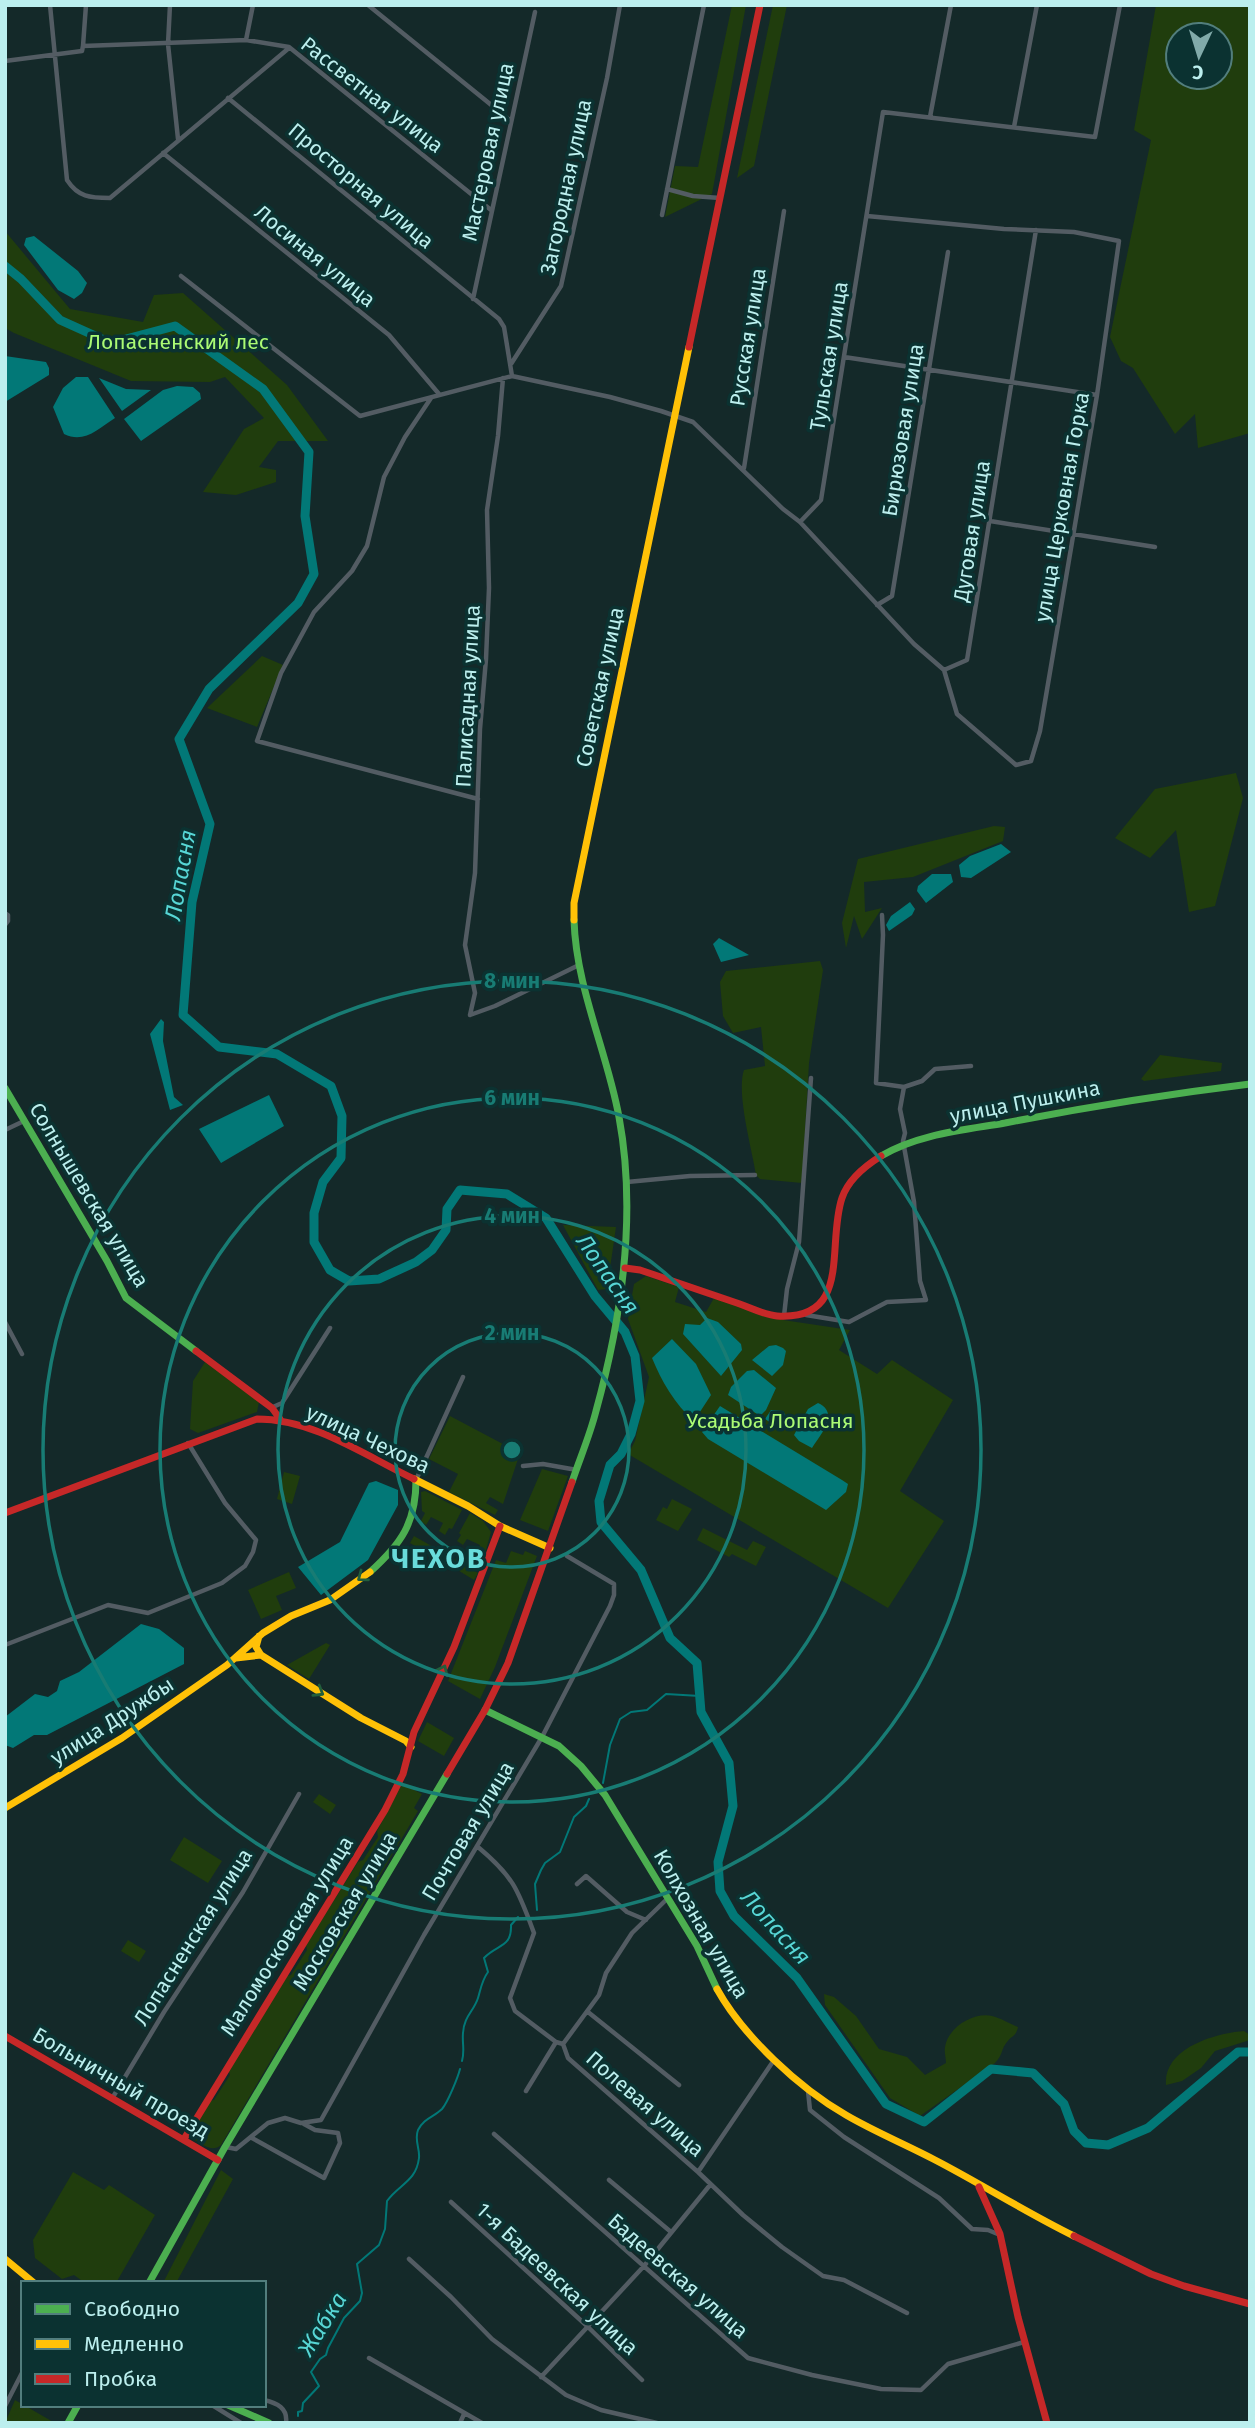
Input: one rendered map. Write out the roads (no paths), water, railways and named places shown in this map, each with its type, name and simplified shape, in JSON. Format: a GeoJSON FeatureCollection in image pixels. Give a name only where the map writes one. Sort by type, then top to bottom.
{"type":"FeatureCollection","features":[{"type":"Feature","properties":{"kind":"main road","name":"Советская улица"},"geometry":{"type":"LineString","coordinates":[[606,1370],[625,1268],[627,1182],[618,1113],[579,965],[573,932],[574,903],[760,5]]}},
{"type":"Feature","properties":{"kind":"main road","name":"улица Пушкина"},"geometry":{"type":"LineString","coordinates":[[804,1314],[818,1307],[828,1297],[833,1277],[837,1218],[842,1199],[850,1183],[878,1157],[905,1146],[972,1129],[1153,1096],[1250,1084]]}},
{"type":"Feature","properties":{"kind":"main road","name":"Солнышевская улица"},"geometry":{"type":"LineString","coordinates":[[5,1088],[126,1298],[272,1408],[280,1419]]}},
{"type":"Feature","properties":{"kind":"main road"},"geometry":{"type":"LineString","coordinates":[[625,1268],[640,1270],[783,1317],[804,1314]]}},
{"type":"Feature","properties":{"kind":"main road","name":"Московская улица"},"geometry":{"type":"LineString","coordinates":[[150,2281],[225,2147],[485,1710],[508,1663],[550,1548],[596,1413],[606,1370]]}},
{"type":"Feature","properties":{"kind":"main road","name":"улица Чехова"},"geometry":{"type":"LineString","coordinates":[[5,1513],[257,1419],[280,1419],[313,1429],[468,1506],[500,1526],[550,1548]]}},
{"type":"Feature","properties":{"kind":"main road","name":"улица Дружбы"},"geometry":{"type":"LineString","coordinates":[[5,1808],[122,1738],[236,1658],[244,1645],[293,1616],[332,1599],[389,1555],[401,1539],[415,1508],[416,1480]]}},
{"type":"Feature","properties":{"kind":"main road"},"geometry":{"type":"LineString","coordinates":[[411,1747],[414,1732],[454,1647],[500,1526]]}},
{"type":"Feature","properties":{"kind":"main road"},"geometry":{"type":"LineString","coordinates":[[259,1636],[256,1647],[261,1656]]}},
{"type":"Feature","properties":{"kind":"main road"},"geometry":{"type":"LineString","coordinates":[[236,1658],[247,1655],[261,1656],[361,1718],[401,1738],[411,1747]]}},
{"type":"Feature","properties":{"kind":"main road","name":"Колхозная улица"},"geometry":{"type":"LineString","coordinates":[[485,1710],[559,1746],[606,1794],[627,1834],[697,1946],[724,2003],[774,2060],[808,2091],[845,2115],[938,2161],[1034,2216],[1151,2274],[1250,2304]]}},
{"type":"Feature","properties":{"kind":"main road"},"geometry":{"type":"LineString","coordinates":[[401,1738],[414,1732]]}},
{"type":"Feature","properties":{"kind":"main road","name":"Маломосковская улица"},"geometry":{"type":"LineString","coordinates":[[184,2139],[364,1847],[403,1774],[411,1747]]}},
{"type":"Feature","properties":{"kind":"main road","name":"Больничный проезд"},"geometry":{"type":"LineString","coordinates":[[5,2036],[218,2160]]}},
{"type":"Feature","properties":{"kind":"main road"},"geometry":{"type":"LineString","coordinates":[[977,2184],[991,2206],[1001,2235],[1024,2342],[1047,2423]]}},
{"type":"Feature","properties":{"kind":"main road"},"geometry":{"type":"LineString","coordinates":[[5,2259],[32,2281]]}},
{"type":"Feature","properties":{"kind":"main road"},"geometry":{"type":"LineString","coordinates":[[68,2423],[77,2407]]}},
{"type":"Feature","properties":{"kind":"main road"},"geometry":{"type":"LineString","coordinates":[[232,2407],[266,2422]]}},
{"type":"Feature","properties":{"kind":"street"},"geometry":{"type":"LineString","coordinates":[[50,5],[68,180],[74,191],[94,198],[110,198],[289,47]]}},
{"type":"Feature","properties":{"kind":"street"},"geometry":{"type":"LineString","coordinates":[[83,46],[86,5]]}},
{"type":"Feature","properties":{"kind":"street"},"geometry":{"type":"LineString","coordinates":[[170,5],[168,44],[178,139]]}},
{"type":"Feature","properties":{"kind":"street"},"geometry":{"type":"LineString","coordinates":[[246,40],[253,5]]}},
{"type":"Feature","properties":{"kind":"street"},"geometry":{"type":"LineString","coordinates":[[368,5],[511,121]]}},
{"type":"Feature","properties":{"kind":"street","name":"Загородная улица"},"geometry":{"type":"LineString","coordinates":[[511,364],[561,286],[607,78],[620,5]]}},
{"type":"Feature","properties":{"kind":"street"},"geometry":{"type":"LineString","coordinates":[[662,215],[704,5]]}},
{"type":"Feature","properties":{"kind":"street"},"geometry":{"type":"LineString","coordinates":[[951,5],[930,117],[1095,137],[1120,5]]}},
{"type":"Feature","properties":{"kind":"street"},"geometry":{"type":"LineString","coordinates":[[1014,127],[1037,5]]}},
{"type":"Feature","properties":{"kind":"street","name":"Мастеровая улица"},"geometry":{"type":"LineString","coordinates":[[473,299],[535,12]]}},
{"type":"Feature","properties":{"kind":"street","name":"Рассветная улица"},"geometry":{"type":"LineString","coordinates":[[5,61],[55,57],[82,51],[83,46],[246,40],[289,47],[491,210]]}},
{"type":"Feature","properties":{"kind":"street","name":"Просторная улица"},"geometry":{"type":"LineString","coordinates":[[228,98],[499,319],[504,327],[512,376]]}},
{"type":"Feature","properties":{"kind":"street","name":"Тульская улица"},"geometry":{"type":"LineString","coordinates":[[800,522],[821,500],[883,112],[930,117]]}},
{"type":"Feature","properties":{"kind":"street","name":"Лосиная улица"},"geometry":{"type":"LineString","coordinates":[[163,153],[389,335],[439,394]]}},
{"type":"Feature","properties":{"kind":"street"},"geometry":{"type":"LineString","coordinates":[[667,189],[693,196],[721,198]]}},
{"type":"Feature","properties":{"kind":"street","name":"Русская улица"},"geometry":{"type":"LineString","coordinates":[[744,469],[784,211]]}},
{"type":"Feature","properties":{"kind":"street"},"geometry":{"type":"LineString","coordinates":[[867,216],[1036,230]]}},
{"type":"Feature","properties":{"kind":"street","name":"улица Церковная Горка"},"geometry":{"type":"LineString","coordinates":[[944,670],[957,714],[1016,765],[1031,761],[1041,731],[1097,395],[1119,241],[1074,232],[1036,230]]}},
{"type":"Feature","properties":{"kind":"street","name":"Дуговая улица"},"geometry":{"type":"LineString","coordinates":[[944,670],[967,660],[1036,230]]}},
{"type":"Feature","properties":{"kind":"street","name":"Бирюзовая улица"},"geometry":{"type":"LineString","coordinates":[[877,605],[892,596],[948,252]]}},
{"type":"Feature","properties":{"kind":"street"},"geometry":{"type":"LineString","coordinates":[[181,276],[360,416],[512,376],[610,397],[693,422],[783,509],[800,522],[914,644],[944,670]]}},
{"type":"Feature","properties":{"kind":"street"},"geometry":{"type":"LineString","coordinates":[[844,357],[1097,395]]}},
{"type":"Feature","properties":{"kind":"street","name":"Палисадная улица"},"geometry":{"type":"LineString","coordinates":[[503,378],[487,510],[489,588],[475,873],[465,945],[475,993],[470,1015],[495,1006],[579,965]]}},
{"type":"Feature","properties":{"kind":"street"},"geometry":{"type":"LineString","coordinates":[[432,396],[405,437],[384,477],[367,546],[352,571],[314,612],[281,673],[257,741],[478,799]]}},
{"type":"Feature","properties":{"kind":"street"},"geometry":{"type":"LineString","coordinates":[[990,521],[1155,547]]}},
{"type":"Feature","properties":{"kind":"street"},"geometry":{"type":"LineString","coordinates":[[5,913],[8,915],[8,921],[5,925]]}},
{"type":"Feature","properties":{"kind":"street"},"geometry":{"type":"LineString","coordinates":[[882,915],[876,1083],[904,1087],[922,1081],[935,1069],[971,1066]]}},
{"type":"Feature","properties":{"kind":"street"},"geometry":{"type":"LineString","coordinates":[[783,1317],[799,1242],[811,1078]]}},
{"type":"Feature","properties":{"kind":"street"},"geometry":{"type":"LineString","coordinates":[[804,1314],[849,1322],[887,1302],[926,1300],[920,1280],[914,1202],[903,1141],[905,1133],[900,1109],[904,1087]]}},
{"type":"Feature","properties":{"kind":"street"},"geometry":{"type":"LineString","coordinates":[[5,1130],[24,1121]]}},
{"type":"Feature","properties":{"kind":"street"},"geometry":{"type":"LineString","coordinates":[[627,1182],[690,1176],[755,1175]]}},
{"type":"Feature","properties":{"kind":"street"},"geometry":{"type":"LineString","coordinates":[[5,1322],[22,1354]]}},
{"type":"Feature","properties":{"kind":"street"},"geometry":{"type":"LineString","coordinates":[[272,1408],[282,1403],[330,1328]]}},
{"type":"Feature","properties":{"kind":"street"},"geometry":{"type":"LineString","coordinates":[[416,1480],[463,1377]]}},
{"type":"Feature","properties":{"kind":"street"},"geometry":{"type":"LineString","coordinates":[[5,1645],[108,1605],[148,1613],[222,1583],[245,1566],[253,1552],[256,1539],[225,1503],[188,1443]]}},
{"type":"Feature","properties":{"kind":"street"},"geometry":{"type":"LineString","coordinates":[[523,1466],[542,1464],[577,1470]]}},
{"type":"Feature","properties":{"kind":"street","name":"Почтовая улица"},"geometry":{"type":"LineString","coordinates":[[301,2123],[321,2120],[396,1984],[542,1737],[614,1595],[614,1584],[567,1556]]}},
{"type":"Feature","properties":{"kind":"street","name":"Лопасненская улица"},"geometry":{"type":"LineString","coordinates":[[113,2097],[164,2012],[243,1892],[299,1794]]}},
{"type":"Feature","properties":{"kind":"street"},"geometry":{"type":"LineString","coordinates":[[478,1847],[510,1878],[519,1893],[534,1933],[510,1998],[515,2011],[563,2045],[599,1995],[606,1973],[632,1933],[668,1898]]}},
{"type":"Feature","properties":{"kind":"street"},"geometry":{"type":"LineString","coordinates":[[577,1884],[586,1876],[627,1912],[646,1920]]}},
{"type":"Feature","properties":{"kind":"street"},"geometry":{"type":"LineString","coordinates":[[588,2012],[680,2085]]}},
{"type":"Feature","properties":{"kind":"street"},"geometry":{"type":"LineString","coordinates":[[526,2091],[556,2042]]}},
{"type":"Feature","properties":{"kind":"street","name":"Полевая улица"},"geometry":{"type":"LineString","coordinates":[[563,2045],[568,2057],[782,2247],[823,2276],[844,2280],[907,2313]]}},
{"type":"Feature","properties":{"kind":"street"},"geometry":{"type":"LineString","coordinates":[[698,2172],[774,2060]]}},
{"type":"Feature","properties":{"kind":"street"},"geometry":{"type":"LineString","coordinates":[[808,2091],[810,2110],[844,2137],[939,2198],[972,2229],[988,2230],[1001,2235]]}},
{"type":"Feature","properties":{"kind":"street","name":"Почтовая улица"},"geometry":{"type":"LineString","coordinates":[[225,2147],[236,2149],[268,2123],[285,2118],[315,2130],[338,2133],[340,2143],[324,2178],[252,2138]]}},
{"type":"Feature","properties":{"kind":"street","name":"Бадеевская улица"},"geometry":{"type":"LineString","coordinates":[[494,2134],[748,2358],[880,2389],[921,2390],[948,2364],[1024,2342]]}},
{"type":"Feature","properties":{"kind":"street"},"geometry":{"type":"LineString","coordinates":[[609,2180],[671,2232]]}},
{"type":"Feature","properties":{"kind":"street","name":"Полевая улица"},"geometry":{"type":"LineString","coordinates":[[541,2377],[644,2266],[710,2185]]}},
{"type":"Feature","properties":{"kind":"street","name":"1-я Бадеевская улица"},"geometry":{"type":"LineString","coordinates":[[451,2202],[642,2380]]}},
{"type":"Feature","properties":{"kind":"street"},"geometry":{"type":"LineString","coordinates":[[409,2259],[492,2339],[566,2395],[601,2410],[657,2423]]}},
{"type":"Feature","properties":{"kind":"street"},"geometry":{"type":"LineString","coordinates":[[369,2358],[482,2423]]}},
{"type":"Feature","properties":{"kind":"street"},"geometry":{"type":"LineString","coordinates":[[5,2406],[21,2375]]}},
{"type":"Feature","properties":{"kind":"street"},"geometry":{"type":"LineString","coordinates":[[266,2400],[274,2402],[283,2409],[286,2423]]}},
{"type":"Feature","properties":{"kind":"street"},"geometry":{"type":"LineString","coordinates":[[215,2407],[241,2423]]}},
{"type":"Feature","properties":{"kind":"street"},"geometry":{"type":"LineString","coordinates":[[460,2423],[464,2414]]}},
{"type":"Feature","properties":{"kind":"water"},"geometry":{"type":"Polygon","coordinates":[[[34,236],[78,271],[87,283],[82,293],[74,299],[58,290],[24,245],[26,238],[34,236]]]}},
{"type":"Feature","properties":{"kind":"water"},"geometry":{"type":"Polygon","coordinates":[[[5,356],[46,362],[49,375],[5,402],[5,356]]]}},
{"type":"Feature","properties":{"kind":"water"},"geometry":{"type":"Polygon","coordinates":[[[76,377],[88,377],[115,418],[91,434],[71,437],[64,434],[53,407],[63,388],[76,377]]]}},
{"type":"Feature","properties":{"kind":"water"},"geometry":{"type":"Polygon","coordinates":[[[99,378],[126,389],[151,390],[122,411],[99,378]]]}},
{"type":"Feature","properties":{"kind":"water"},"geometry":{"type":"Polygon","coordinates":[[[177,386],[193,387],[200,393],[201,399],[141,441],[124,419],[163,390],[177,386]]]}},
{"type":"Feature","properties":{"kind":"water"},"geometry":{"type":"Polygon","coordinates":[[[1001,844],[1011,852],[971,878],[961,877],[959,865],[970,856],[1001,844]]]}},
{"type":"Feature","properties":{"kind":"water"},"geometry":{"type":"Polygon","coordinates":[[[932,874],[951,874],[953,882],[926,903],[917,891],[918,886],[932,874]]]}},
{"type":"Feature","properties":{"kind":"water"},"geometry":{"type":"Polygon","coordinates":[[[910,902],[915,909],[912,915],[889,931],[886,925],[891,916],[910,902]]]}},
{"type":"Feature","properties":{"kind":"water"},"geometry":{"type":"Polygon","coordinates":[[[719,938],[749,955],[721,962],[713,944],[719,938]]]}},
{"type":"Feature","properties":{"kind":"water"},"geometry":{"type":"Polygon","coordinates":[[[161,1019],[164,1022],[163,1041],[174,1097],[183,1105],[170,1110],[150,1034],[161,1019]]]}},
{"type":"Feature","properties":{"kind":"water"},"geometry":{"type":"Polygon","coordinates":[[[269,1095],[284,1126],[221,1163],[199,1129],[269,1095]]]}},
{"type":"Feature","properties":{"kind":"water"},"geometry":{"type":"Polygon","coordinates":[[[707,1318],[718,1322],[741,1344],[742,1350],[721,1376],[683,1334],[685,1324],[700,1325],[707,1318]]]}},
{"type":"Feature","properties":{"kind":"water"},"geometry":{"type":"Polygon","coordinates":[[[672,1339],[696,1364],[711,1395],[694,1421],[669,1392],[652,1358],[672,1339]]]}},
{"type":"Feature","properties":{"kind":"water"},"geometry":{"type":"Polygon","coordinates":[[[776,1345],[786,1351],[783,1365],[772,1376],[752,1360],[769,1346],[776,1345]]]}},
{"type":"Feature","properties":{"kind":"water"},"geometry":{"type":"Polygon","coordinates":[[[754,1370],[776,1388],[766,1410],[760,1416],[728,1395],[731,1387],[747,1371],[754,1370]]]}},
{"type":"Feature","properties":{"kind":"water"},"geometry":{"type":"Polygon","coordinates":[[[818,1403],[828,1412],[828,1418],[824,1430],[812,1448],[794,1435],[808,1409],[818,1403]]]}},
{"type":"Feature","properties":{"kind":"water"},"geometry":{"type":"Polygon","coordinates":[[[720,1406],[848,1484],[846,1492],[826,1510],[708,1439],[702,1432],[720,1406]]]}},
{"type":"Feature","properties":{"kind":"water"},"geometry":{"type":"Polygon","coordinates":[[[771,1410],[783,1411],[786,1416],[779,1428],[765,1419],[771,1410]]]}},
{"type":"Feature","properties":{"kind":"water"},"geometry":{"type":"Polygon","coordinates":[[[376,1481],[398,1490],[398,1505],[368,1560],[321,1595],[298,1567],[340,1542],[369,1483],[376,1481]]]}},
{"type":"Feature","properties":{"kind":"water"},"geometry":{"type":"Polygon","coordinates":[[[141,1624],[159,1629],[184,1648],[184,1664],[47,1735],[34,1735],[13,1748],[5,1745],[5,1717],[35,1694],[48,1697],[57,1691],[60,1681],[79,1672],[141,1624]]]}},
{"type":"Feature","properties":{"kind":"waterway","name":"Лопасня"},"geometry":{"type":"LineString","coordinates":[[5,266],[60,320],[111,343],[175,326],[263,389],[309,452],[305,516],[314,574],[298,603],[209,689],[179,739],[210,824],[192,902],[183,1015],[219,1047],[277,1054],[331,1086],[342,1116],[341,1158],[323,1182],[314,1213],[314,1242],[330,1270],[349,1281],[379,1279],[416,1262],[432,1250],[446,1230],[447,1209],[460,1190],[507,1194],[546,1218],[595,1296],[625,1332],[635,1356],[640,1401],[631,1434],[621,1454],[610,1465],[599,1501],[601,1522],[641,1570],[670,1638],[697,1663],[701,1712],[729,1763],[733,1806],[718,1862],[720,1891],[734,1916],[797,1978],[886,2104],[924,2122],[991,2069],[1033,2073],[1064,2104],[1074,2131],[1086,2143],[1108,2145],[1148,2128],[1238,2052],[1250,2052]]}},
{"type":"Feature","properties":{"kind":"waterway","name":"Жабка"},"geometry":{"type":"LineString","coordinates":[[603,1783],[610,1745],[620,1719],[631,1712],[647,1710],[666,1694],[700,1696]]}},
{"type":"Feature","properties":{"kind":"waterway","name":"Жабка"},"geometry":{"type":"LineString","coordinates":[[537,1910],[535,1884],[541,1870],[545,1863],[560,1852],[574,1817],[586,1806],[589,1799]]}},
{"type":"Feature","properties":{"kind":"waterway","name":"Жабка"},"geometry":{"type":"LineString","coordinates":[[462,2061],[465,2022],[488,1972],[484,1958],[506,1942],[511,1925],[518,1917]]}},
{"type":"Feature","properties":{"kind":"waterway","name":"Жабка"},"geometry":{"type":"LineString","coordinates":[[298,2416],[303,2403],[319,2386],[311,2372],[326,2355],[344,2318],[360,2301],[362,2293],[357,2264],[379,2245],[385,2229],[387,2201],[411,2178],[417,2166],[418,2130],[444,2106],[460,2069]]}},
{"type":"Feature","properties":{"kind":"district","name":"ЧЕХОВ"},"geometry":{"type":"Point","coordinates":[439,1558]}},
{"type":"Feature","properties":{"kind":"park label","name":"Лопасненский лес"},"geometry":{"type":"Point","coordinates":[178,342]}},
{"type":"Feature","properties":{"kind":"park label","name":"Усадьба Лопасня"},"geometry":{"type":"Point","coordinates":[770,1421]}}]}
